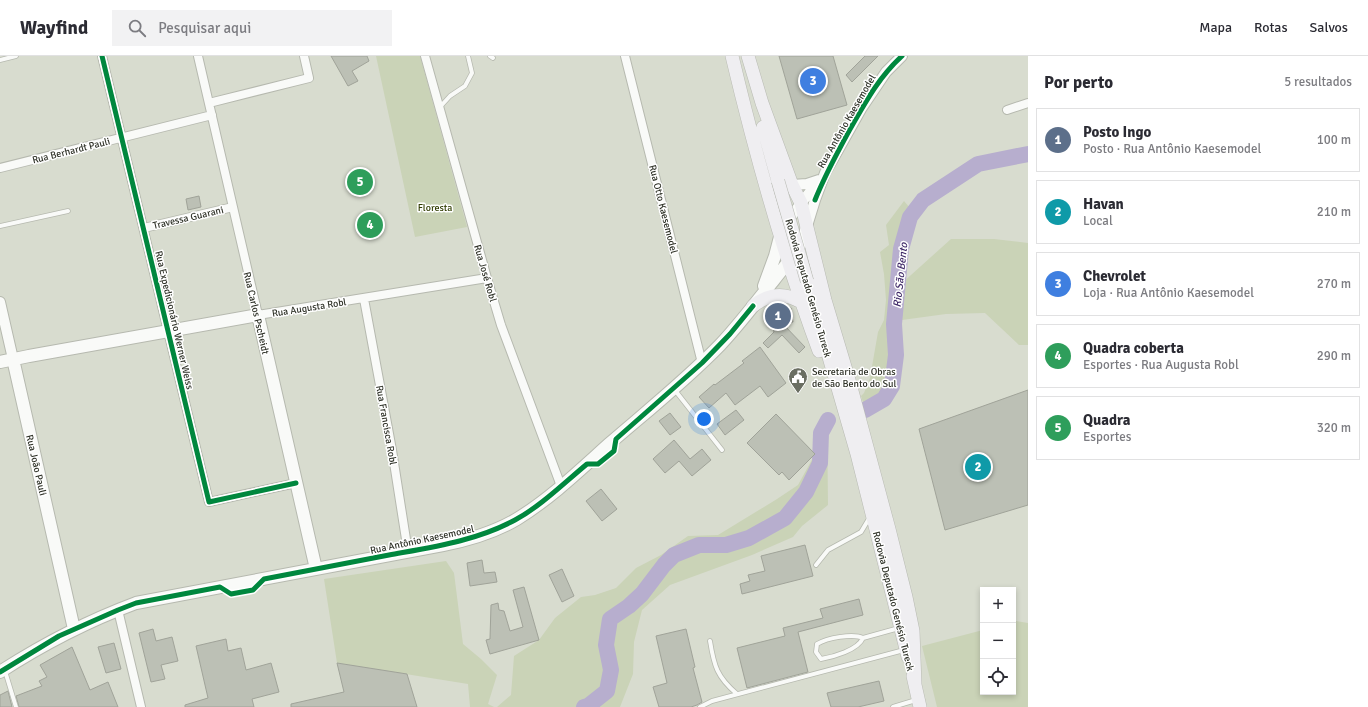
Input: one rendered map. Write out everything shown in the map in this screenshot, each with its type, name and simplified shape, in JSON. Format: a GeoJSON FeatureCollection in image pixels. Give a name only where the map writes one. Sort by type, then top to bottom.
{"type":"FeatureCollection","features":[{"type":"Feature","properties":{"kind":"main road"},"geometry":{"type":"LineString","coordinates":[[732,56],[743,105],[780,238],[801,302],[857,454]]}},
{"type":"Feature","properties":{"kind":"main road","name":"Rodovia Deputado Genésio Tureck"},"geometry":{"type":"LineString","coordinates":[[742,56],[857,454],[919,703]]}},
{"type":"Feature","properties":{"kind":"main road"},"geometry":{"type":"LineString","coordinates":[[748,56],[762,103],[800,203],[807,226],[825,300],[849,380],[889,529],[913,631],[915,685]]}},
{"type":"Feature","properties":{"kind":"main road"},"geometry":{"type":"LineString","coordinates":[[788,221],[798,220],[807,226]]}},
{"type":"Feature","properties":{"kind":"main road","name":"Rua Antônio Kaesemodel"},"geometry":{"type":"LineString","coordinates":[[753,306],[769,273],[782,229],[788,221]]}},
{"type":"Feature","properties":{"kind":"main road","name":"Rua Antônio Kaesemodel"},"geometry":{"type":"LineString","coordinates":[[2,670],[74,629],[136,603],[462,541],[515,520],[534,508],[561,486],[702,363],[730,334],[788,262],[804,238],[807,226]]}},
{"type":"Feature","properties":{"kind":"main road"},"geometry":{"type":"LineString","coordinates":[[780,238],[784,244],[797,248]]}},
{"type":"Feature","properties":{"kind":"main road"},"geometry":{"type":"LineString","coordinates":[[753,306],[768,297],[776,295],[789,297],[801,302]]}},
{"type":"Feature","properties":{"kind":"main road","name":"Rua Augusta Robl"},"geometry":{"type":"LineString","coordinates":[[0,362],[258,315]]}},
{"type":"Feature","properties":{"kind":"main road","name":"Rua Carlos Pscheidt"},"geometry":{"type":"LineString","coordinates":[[258,315],[316,569]]}},
{"type":"Feature","properties":{"kind":"main road","name":"Rua João Pauli"},"geometry":{"type":"LineString","coordinates":[[13,359],[74,629]]}},
{"type":"Feature","properties":{"kind":"street","name":"Rua Expedicionário Werner Weiss"},"geometry":{"type":"LineString","coordinates":[[102,56],[209,502],[296,483]]}},
{"type":"Feature","properties":{"kind":"street","name":"Rua Carlos Pscheidt"},"geometry":{"type":"LineString","coordinates":[[198,56],[258,315]]}},
{"type":"Feature","properties":{"kind":"street"},"geometry":{"type":"LineString","coordinates":[[209,103],[309,78],[304,56]]}},
{"type":"Feature","properties":{"kind":"street","name":"Rua José Robl"},"geometry":{"type":"LineString","coordinates":[[425,56],[501,325],[561,486]]}},
{"type":"Feature","properties":{"kind":"street","name":"Rua Otto Kaesemodel"},"geometry":{"type":"LineString","coordinates":[[625,56],[702,363]]}},
{"type":"Feature","properties":{"kind":"street","name":"Rua Antônio Kaesemodel"},"geometry":{"type":"LineString","coordinates":[[788,221],[800,203],[823,176],[876,85],[886,72],[902,56]]}},
{"type":"Feature","properties":{"kind":"street"},"geometry":{"type":"LineString","coordinates":[[1007,110],[1028,103]]}},
{"type":"Feature","properties":{"kind":"street","name":"Rua Berhardt Pauli"},"geometry":{"type":"LineString","coordinates":[[0,168],[212,115]]}},
{"type":"Feature","properties":{"kind":"street"},"geometry":{"type":"LineString","coordinates":[[792,185],[807,184],[823,176]]}},
{"type":"Feature","properties":{"kind":"street","name":"Rua Antônio Kaesemodel"},"geometry":{"type":"LineString","coordinates":[[807,226],[823,176]]}},
{"type":"Feature","properties":{"kind":"street","name":"Travessa Guarani"},"geometry":{"type":"LineString","coordinates":[[144,228],[233,207]]}},
{"type":"Feature","properties":{"kind":"street","name":"Rua Augusta Robl"},"geometry":{"type":"LineString","coordinates":[[258,315],[487,278]]}},
{"type":"Feature","properties":{"kind":"street","name":"Rua Francisca Robl"},"geometry":{"type":"LineString","coordinates":[[364,298],[392,450],[408,552]]}},
{"type":"Feature","properties":{"kind":"street","name":"Rua João Pauli"},"geometry":{"type":"LineString","coordinates":[[0,302],[13,359]]}},
{"type":"Feature","properties":{"kind":"street"},"geometry":{"type":"LineString","coordinates":[[118,610],[141,707]]}},
{"type":"Feature","properties":{"kind":"lane"},"geometry":{"type":"LineString","coordinates":[[0,60],[16,56]]}},
{"type":"Feature","properties":{"kind":"lane"},"geometry":{"type":"LineString","coordinates":[[440,107],[450,96],[465,86],[472,73],[468,56]]}},
{"type":"Feature","properties":{"kind":"lane"},"geometry":{"type":"LineString","coordinates":[[0,226],[68,211]]}},
{"type":"Feature","properties":{"kind":"lane"},"geometry":{"type":"LineString","coordinates":[[674,388],[722,450]]}},
{"type":"Feature","properties":{"kind":"lane"},"geometry":{"type":"LineString","coordinates":[[816,565],[828,550],[861,532],[872,513]]}},
{"type":"Feature","properties":{"kind":"lane"},"geometry":{"type":"LineString","coordinates":[[863,638],[861,642],[849,650],[833,657],[821,659],[816,652],[817,644],[822,641],[848,636],[863,638],[900,627]]}},
{"type":"Feature","properties":{"kind":"lane"},"geometry":{"type":"LineString","coordinates":[[710,641],[716,670],[728,686],[737,694]]}},
{"type":"Feature","properties":{"kind":"lane"},"geometry":{"type":"LineString","coordinates":[[700,707],[712,701],[906,649]]}},
{"type":"Feature","properties":{"kind":"lane"},"geometry":{"type":"LineString","coordinates":[[2,670],[16,707]]}},
{"type":"Feature","properties":{"kind":"lane"},"geometry":{"type":"LineString","coordinates":[[893,707],[919,703]]}},
{"type":"Feature","properties":{"kind":"green space","name":"Floresta"},"geometry":{"type":"Polygon","coordinates":[[[376,56],[420,56],[467,227],[415,237],[376,56]]]}},
{"type":"Feature","properties":{"kind":"green space"},"geometry":{"type":"Polygon","coordinates":[[[904,201],[910,208],[910,217],[901,249],[889,383],[880,397],[864,405],[861,396],[864,393],[870,378],[878,332],[884,320],[886,300],[884,274],[880,252],[889,245],[886,225],[904,201]]]}},
{"type":"Feature","properties":{"kind":"green space"},"geometry":{"type":"Polygon","coordinates":[[[951,239],[994,239],[1028,243],[1028,345],[1019,345],[985,313],[946,314],[902,320],[901,284],[951,239]]]}},
{"type":"Feature","properties":{"kind":"green space"},"geometry":{"type":"Polygon","coordinates":[[[827,414],[828,505],[802,526],[793,537],[752,555],[670,585],[642,610],[634,642],[633,674],[620,707],[497,707],[511,695],[514,656],[539,640],[555,618],[581,597],[595,595],[616,588],[636,568],[661,555],[688,536],[718,535],[798,485],[815,454],[814,436],[827,414]]]}},
{"type":"Feature","properties":{"kind":"green space"},"geometry":{"type":"Polygon","coordinates":[[[446,561],[454,573],[463,644],[497,675],[488,704],[494,707],[470,707],[468,684],[337,663],[324,579],[446,561]]]}},
{"type":"Feature","properties":{"kind":"green space"},"geometry":{"type":"Polygon","coordinates":[[[1016,621],[1028,623],[1028,707],[937,707],[922,646],[980,631],[980,695],[1016,695],[1016,621]]]}},
{"type":"Feature","properties":{"kind":"building"},"geometry":{"type":"Polygon","coordinates":[[[331,56],[367,56],[369,61],[352,71],[358,81],[348,86],[331,56]]]}},
{"type":"Feature","properties":{"kind":"building"},"geometry":{"type":"Polygon","coordinates":[[[779,56],[833,56],[847,105],[797,119],[779,56]]]}},
{"type":"Feature","properties":{"kind":"building"},"geometry":{"type":"Polygon","coordinates":[[[865,56],[878,56],[852,82],[846,75],[865,56]]]}},
{"type":"Feature","properties":{"kind":"building"},"geometry":{"type":"Polygon","coordinates":[[[199,196],[201,207],[188,210],[186,199],[199,196]]]}},
{"type":"Feature","properties":{"kind":"building"},"geometry":{"type":"Polygon","coordinates":[[[791,308],[793,322],[783,324],[805,347],[799,353],[782,335],[768,348],[763,343],[774,332],[770,311],[791,308]]]}},
{"type":"Feature","properties":{"kind":"building"},"geometry":{"type":"Polygon","coordinates":[[[760,347],[786,383],[768,397],[760,386],[735,405],[726,393],[709,408],[699,397],[714,384],[715,385],[744,363],[742,361],[760,347]]]}},
{"type":"Feature","properties":{"kind":"building"},"geometry":{"type":"Polygon","coordinates":[[[1028,390],[1028,505],[945,530],[919,429],[1028,390]]]}},
{"type":"Feature","properties":{"kind":"building"},"geometry":{"type":"Polygon","coordinates":[[[736,410],[744,420],[725,435],[717,424],[736,410]]]}},
{"type":"Feature","properties":{"kind":"building"},"geometry":{"type":"Polygon","coordinates":[[[670,413],[681,427],[670,435],[659,421],[670,413]]]}},
{"type":"Feature","properties":{"kind":"building"},"geometry":{"type":"Polygon","coordinates":[[[776,414],[815,454],[789,480],[782,472],[779,475],[747,443],[776,414]]]}},
{"type":"Feature","properties":{"kind":"building"},"geometry":{"type":"Polygon","coordinates":[[[674,440],[690,459],[702,449],[711,460],[692,476],[679,461],[665,473],[653,459],[674,440]]]}},
{"type":"Feature","properties":{"kind":"building"},"geometry":{"type":"Polygon","coordinates":[[[601,489],[617,509],[602,521],[586,501],[601,489]]]}},
{"type":"Feature","properties":{"kind":"building"},"geometry":{"type":"Polygon","coordinates":[[[805,545],[813,576],[742,594],[740,584],[750,581],[748,575],[765,571],[761,556],[805,545]]]}},
{"type":"Feature","properties":{"kind":"building"},"geometry":{"type":"Polygon","coordinates":[[[482,560],[484,573],[495,572],[497,582],[470,586],[467,563],[482,560]]]}},
{"type":"Feature","properties":{"kind":"building"},"geometry":{"type":"Polygon","coordinates":[[[562,569],[574,596],[562,602],[549,575],[562,569]]]}},
{"type":"Feature","properties":{"kind":"building"},"geometry":{"type":"Polygon","coordinates":[[[524,587],[539,640],[490,654],[486,640],[490,639],[491,605],[498,603],[499,610],[504,611],[510,631],[523,627],[513,590],[524,587]]]}},
{"type":"Feature","properties":{"kind":"building"},"geometry":{"type":"Polygon","coordinates":[[[859,599],[863,615],[798,632],[808,672],[747,688],[737,648],[785,636],[783,628],[823,618],[820,609],[859,599]]]}},
{"type":"Feature","properties":{"kind":"building"},"geometry":{"type":"Polygon","coordinates":[[[153,629],[156,641],[172,637],[178,661],[161,665],[165,679],[151,682],[139,633],[153,629]]]}},
{"type":"Feature","properties":{"kind":"building"},"geometry":{"type":"Polygon","coordinates":[[[686,629],[695,667],[693,668],[702,702],[691,707],[659,707],[653,687],[667,683],[656,636],[686,629]]]}},
{"type":"Feature","properties":{"kind":"building"},"geometry":{"type":"Polygon","coordinates":[[[226,639],[228,651],[241,648],[246,670],[271,663],[279,692],[252,699],[254,707],[185,707],[185,705],[208,698],[196,646],[226,639]]]}},
{"type":"Feature","properties":{"kind":"building"},"geometry":{"type":"Polygon","coordinates":[[[114,643],[121,669],[106,673],[98,647],[114,643]]]}},
{"type":"Feature","properties":{"kind":"building"},"geometry":{"type":"Polygon","coordinates":[[[72,647],[90,690],[108,682],[118,707],[19,707],[16,696],[42,686],[39,681],[47,677],[40,665],[72,647]]]}},
{"type":"Feature","properties":{"kind":"building"},"geometry":{"type":"Polygon","coordinates":[[[337,663],[407,674],[417,707],[291,707],[291,704],[344,692],[337,663]]]}},
{"type":"Feature","properties":{"kind":"building"},"geometry":{"type":"Polygon","coordinates":[[[879,681],[884,701],[858,707],[831,707],[827,693],[879,681]]]}},
{"type":"Feature","properties":{"kind":"building"},"geometry":{"type":"Polygon","coordinates":[[[8,691],[12,707],[0,707],[0,695],[8,691]]]}},
{"type":"Feature","properties":{"kind":"waterway","name":"Rio São Bento"},"geometry":{"type":"LineString","coordinates":[[865,410],[884,399],[892,386],[896,355],[894,324],[901,249],[910,217],[923,200],[978,164],[1028,154]]}},
{"type":"Feature","properties":{"kind":"waterway","name":"Rio São Bento"},"geometry":{"type":"LineString","coordinates":[[584,707],[588,706],[607,691],[611,670],[606,645],[610,619],[629,606],[642,594],[664,565],[674,555],[699,545],[726,545],[749,538],[785,518],[806,492],[820,463],[821,433],[828,420]]}},
{"type":"Feature","properties":{"kind":"cycle path"},"geometry":{"type":"LineString","coordinates":[[102,56],[209,502],[296,483]]}},
{"type":"Feature","properties":{"kind":"cycle path"},"geometry":{"type":"LineString","coordinates":[[815,200],[835,157],[866,101],[893,64],[902,56]]}},
{"type":"Feature","properties":{"kind":"cycle path"},"geometry":{"type":"LineString","coordinates":[[0,672],[59,636],[136,603],[220,587],[231,594],[253,590],[264,579],[438,546],[485,533],[515,520],[534,508],[587,464],[598,464],[614,451],[616,439],[702,363],[730,334],[753,306]]}},
{"type":"Feature","properties":{"kind":"place","name":"Chevrolet"},"geometry":{"type":"Point","coordinates":[813,81]}},
{"type":"Feature","properties":{"kind":"place","name":"Quadra"},"geometry":{"type":"Point","coordinates":[360,182]}},
{"type":"Feature","properties":{"kind":"place","name":"Quadra coberta"},"geometry":{"type":"Point","coordinates":[370,225]}},
{"type":"Feature","properties":{"kind":"place","name":"Posto Ingo"},"geometry":{"type":"Point","coordinates":[778,316]}},
{"type":"Feature","properties":{"kind":"place","name":"Secretaria de Obras de São Bento do Sul"},"geometry":{"type":"Point","coordinates":[798,394]}},
{"type":"Feature","properties":{"kind":"place","name":"Havan"},"geometry":{"type":"Point","coordinates":[978,467]}}]}
